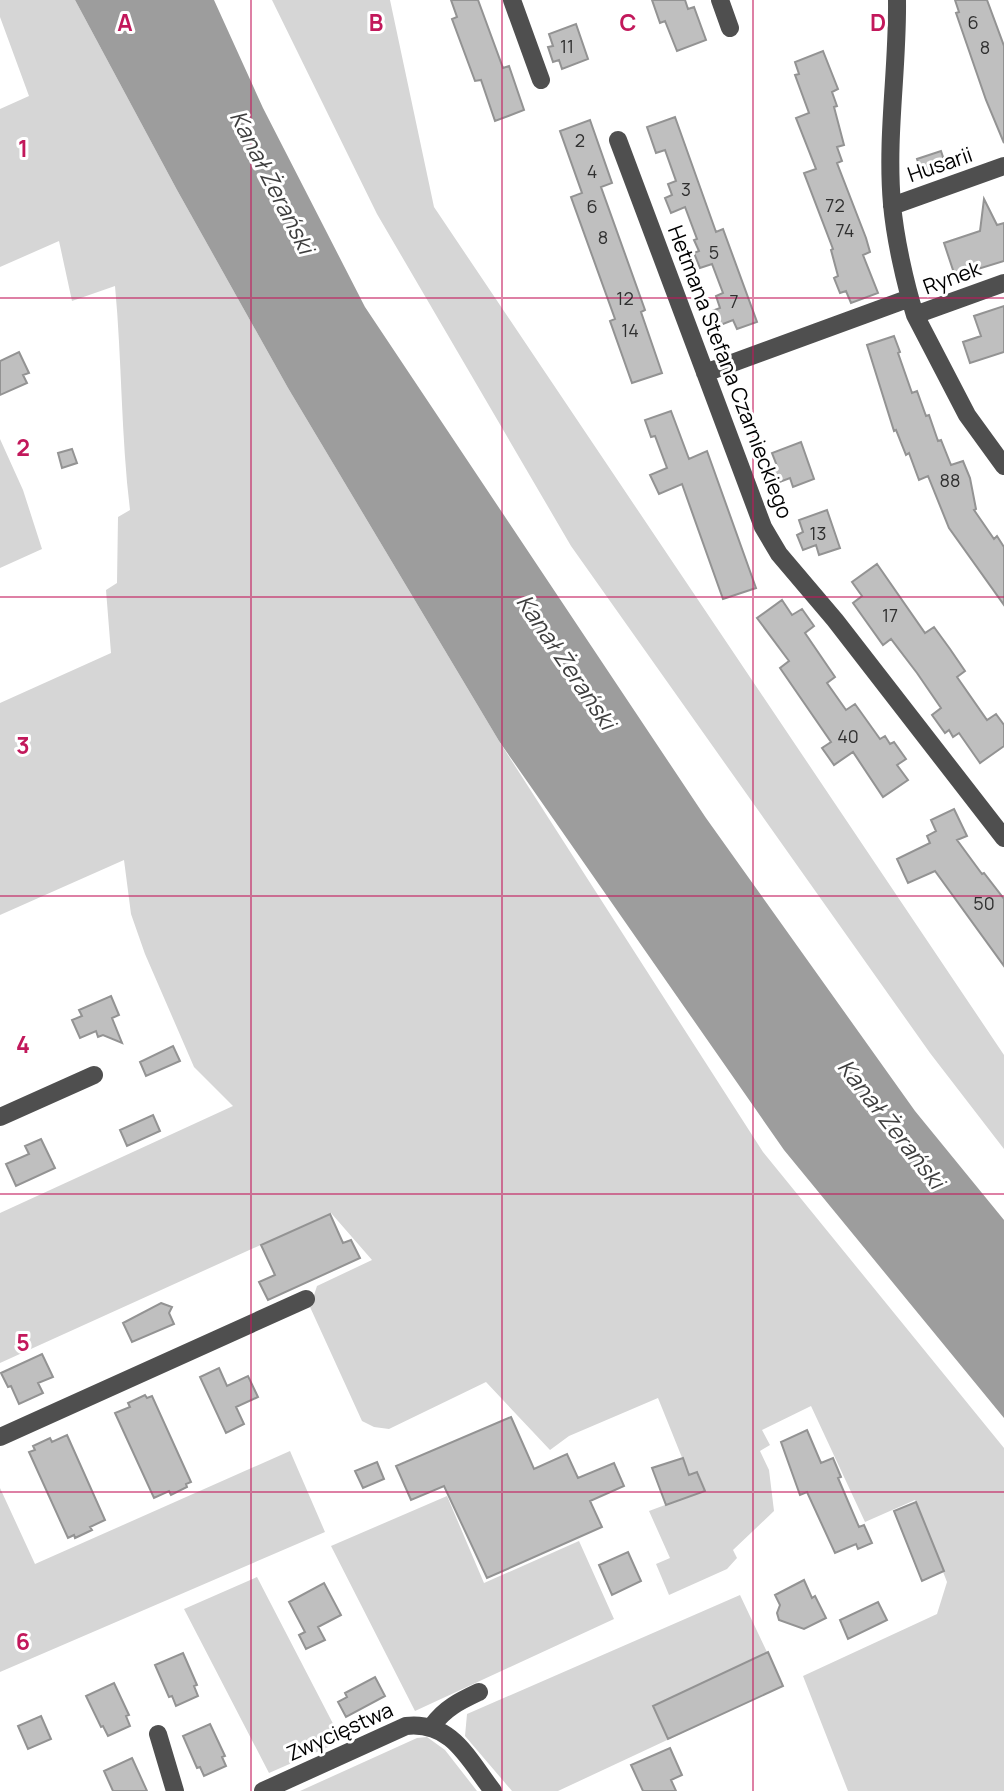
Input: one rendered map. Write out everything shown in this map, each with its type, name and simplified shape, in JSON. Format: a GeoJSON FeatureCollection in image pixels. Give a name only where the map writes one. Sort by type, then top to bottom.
{"type":"FeatureCollection","features":[{"type":"Feature","properties":{"kind":"street"},"geometry":{"type":"LineString","coordinates":[[512,0],[541,80]]}},
{"type":"Feature","properties":{"kind":"street"},"geometry":{"type":"LineString","coordinates":[[720,0],[730,28]]}},
{"type":"Feature","properties":{"kind":"street"},"geometry":{"type":"LineString","coordinates":[[897,0],[890,155],[892,206],[912,306],[967,415],[1004,466]]}},
{"type":"Feature","properties":{"kind":"street","name":"Hetmana Stefana Czarnieckiego"},"geometry":{"type":"LineString","coordinates":[[618,140],[763,527],[779,554],[835,620],[1004,838]]}},
{"type":"Feature","properties":{"kind":"street","name":"Husarii"},"geometry":{"type":"LineString","coordinates":[[892,206],[1004,166]]}},
{"type":"Feature","properties":{"kind":"street","name":"Rynek"},"geometry":{"type":"LineString","coordinates":[[705,373],[912,306],[1004,283]]}},
{"type":"Feature","properties":{"kind":"street"},"geometry":{"type":"LineString","coordinates":[[0,1118],[94,1075]]}},
{"type":"Feature","properties":{"kind":"street"},"geometry":{"type":"LineString","coordinates":[[0,1437],[306,1299]]}},
{"type":"Feature","properties":{"kind":"street"},"geometry":{"type":"LineString","coordinates":[[479,1692],[452,1705],[441,1713],[432,1726],[445,1733],[457,1745],[493,1791]]}},
{"type":"Feature","properties":{"kind":"street","name":"Zwycięstwa"},"geometry":{"type":"LineString","coordinates":[[263,1791],[406,1726],[432,1726]]}},
{"type":"Feature","properties":{"kind":"street"},"geometry":{"type":"LineString","coordinates":[[158,1734],[175,1791]]}},
{"type":"Feature","properties":{"kind":"shaded area"},"geometry":{"type":"Polygon","coordinates":[[[0,0],[75,0],[288,388],[499,741],[763,1152],[1004,1448],[1004,1791],[848,1791],[803,1676],[937,1614],[947,1582],[915,1500],[865,1522],[811,1406],[762,1430],[770,1445],[760,1451],[769,1470],[774,1511],[733,1550],[737,1558],[727,1569],[669,1595],[656,1564],[670,1558],[649,1511],[705,1490],[698,1472],[689,1475],[658,1398],[569,1436],[550,1450],[486,1382],[389,1429],[374,1427],[362,1421],[310,1307],[317,1286],[372,1260],[331,1213],[0,1363],[0,1213],[233,1106],[194,1067],[145,954],[131,914],[124,860],[0,915],[0,703],[111,653],[106,590],[117,583],[118,517],[130,510],[115,286],[72,301],[59,241],[0,267],[0,109],[29,96],[0,17],[0,0]]]}},
{"type":"Feature","properties":{"kind":"shaded area"},"geometry":{"type":"Polygon","coordinates":[[[272,0],[390,0],[434,207],[1004,1055],[1004,1149],[930,1053],[571,546],[377,214],[272,0]]]}},
{"type":"Feature","properties":{"kind":"shaded area"},"geometry":{"type":"Polygon","coordinates":[[[0,439],[23,490],[42,549],[0,568],[0,439]]]}},
{"type":"Feature","properties":{"kind":"shaded area"},"geometry":{"type":"Polygon","coordinates":[[[290,1451],[325,1532],[0,1672],[0,1488],[35,1564],[290,1451]]]}},
{"type":"Feature","properties":{"kind":"shaded area"},"geometry":{"type":"Polygon","coordinates":[[[447,1496],[484,1583],[579,1541],[614,1619],[415,1711],[331,1546],[447,1496]]]}},
{"type":"Feature","properties":{"kind":"shaded area"},"geometry":{"type":"Polygon","coordinates":[[[257,1577],[342,1741],[269,1773],[184,1609],[257,1577]]]}},
{"type":"Feature","properties":{"kind":"shaded area"},"geometry":{"type":"Polygon","coordinates":[[[740,1595],[783,1686],[558,1791],[512,1791],[465,1736],[467,1714],[740,1595]]]}},
{"type":"Feature","properties":{"kind":"shaded area"},"geometry":{"type":"Polygon","coordinates":[[[427,1737],[445,1750],[477,1791],[300,1791],[417,1738],[427,1737]]]}},
{"type":"Feature","properties":{"kind":"water","name":"Kanał Żerański"},"geometry":{"type":"Polygon","coordinates":[[[75,0],[214,0],[263,108],[365,307],[706,818],[915,1111],[1004,1220],[1004,1418],[784,1150],[499,741],[288,388],[75,0]]]}},
{"type":"Feature","properties":{"kind":"building"},"geometry":{"type":"Polygon","coordinates":[[[451,0],[478,0],[503,68],[509,66],[524,110],[495,121],[481,80],[475,81],[452,19],[457,17],[451,0]]]}},
{"type":"Feature","properties":{"kind":"building"},"geometry":{"type":"Polygon","coordinates":[[[652,0],[685,0],[688,9],[694,7],[706,40],[677,51],[665,21],[660,23],[652,0]]]}},
{"type":"Feature","properties":{"kind":"building"},"geometry":{"type":"Polygon","coordinates":[[[955,0],[987,0],[1004,46],[1004,143],[956,13],[959,12],[955,0]]]}},
{"type":"Feature","properties":{"kind":"building"},"geometry":{"type":"Polygon","coordinates":[[[576,24],[588,59],[562,69],[559,60],[553,62],[548,47],[553,46],[549,34],[576,24]]]}},
{"type":"Feature","properties":{"kind":"building"},"geometry":{"type":"Polygon","coordinates":[[[823,51],[838,89],[832,92],[844,145],[837,147],[842,161],[837,163],[866,238],[870,252],[863,255],[878,293],[851,303],[846,291],[840,293],[834,278],[838,276],[831,250],[833,249],[804,173],[816,169],[796,118],[809,113],[795,75],[799,74],[795,62],[823,51]]]}},
{"type":"Feature","properties":{"kind":"building"},"geometry":{"type":"Polygon","coordinates":[[[675,117],[716,232],[723,229],[757,322],[737,329],[733,320],[718,326],[712,311],[720,308],[716,296],[723,293],[712,264],[700,268],[694,253],[699,251],[694,240],[697,239],[685,207],[671,213],[665,198],[672,195],[668,184],[676,181],[665,150],[656,153],[647,127],[675,117]]]}},
{"type":"Feature","properties":{"kind":"building"},"geometry":{"type":"Polygon","coordinates":[[[590,120],[612,183],[601,187],[645,310],[641,312],[662,373],[632,383],[610,321],[615,319],[571,197],[582,193],[560,131],[590,120]]]}},
{"type":"Feature","properties":{"kind":"building"},"geometry":{"type":"Polygon","coordinates":[[[941,151],[946,166],[922,175],[917,159],[941,151]]]}},
{"type":"Feature","properties":{"kind":"building"},"geometry":{"type":"Polygon","coordinates":[[[984,199],[997,225],[1004,223],[1004,261],[955,276],[944,243],[980,231],[984,199]]]}},
{"type":"Feature","properties":{"kind":"building"},"geometry":{"type":"Polygon","coordinates":[[[1004,306],[1004,352],[970,363],[963,342],[981,336],[974,316],[1004,306]]]}},
{"type":"Feature","properties":{"kind":"building"},"geometry":{"type":"Polygon","coordinates":[[[894,336],[912,393],[917,391],[926,416],[929,415],[938,441],[941,440],[951,465],[963,461],[970,478],[976,509],[974,510],[994,539],[997,536],[1004,547],[1004,605],[949,528],[928,476],[919,480],[909,453],[906,455],[896,430],[894,431],[867,345],[894,336]]]}},
{"type":"Feature","properties":{"kind":"building"},"geometry":{"type":"Polygon","coordinates":[[[19,352],[29,373],[23,375],[27,383],[0,395],[0,361],[19,352]]]}},
{"type":"Feature","properties":{"kind":"building"},"geometry":{"type":"Polygon","coordinates":[[[671,411],[689,459],[707,451],[756,588],[723,599],[682,484],[659,494],[650,475],[667,468],[655,436],[651,437],[645,420],[671,411]]]}},
{"type":"Feature","properties":{"kind":"building"},"geometry":{"type":"Polygon","coordinates":[[[801,442],[814,479],[793,487],[790,478],[777,483],[771,469],[777,466],[772,453],[801,442]]]}},
{"type":"Feature","properties":{"kind":"building"},"geometry":{"type":"Polygon","coordinates":[[[72,449],[77,463],[62,468],[58,453],[72,449]]]}},
{"type":"Feature","properties":{"kind":"building"},"geometry":{"type":"Polygon","coordinates":[[[827,510],[840,548],[819,555],[816,545],[803,550],[797,535],[803,532],[799,520],[827,510]]]}},
{"type":"Feature","properties":{"kind":"building"},"geometry":{"type":"Polygon","coordinates":[[[877,564],[925,633],[934,627],[950,649],[965,671],[957,677],[987,720],[996,714],[1004,725],[1004,746],[980,763],[959,733],[953,737],[949,730],[945,733],[932,715],[941,708],[917,673],[891,639],[883,645],[853,603],[862,596],[852,582],[877,564]]]}},
{"type":"Feature","properties":{"kind":"building"},"geometry":{"type":"Polygon","coordinates":[[[782,600],[792,615],[802,609],[814,626],[805,633],[835,677],[827,683],[846,710],[855,704],[880,739],[885,736],[890,744],[894,742],[906,759],[897,765],[908,780],[883,797],[853,752],[834,765],[822,748],[831,742],[780,668],[789,661],[757,618],[782,600]]]}},
{"type":"Feature","properties":{"kind":"building"},"geometry":{"type":"Polygon","coordinates":[[[954,809],[967,836],[957,840],[1004,899],[1004,966],[935,871],[908,883],[897,859],[930,843],[927,836],[936,831],[931,820],[954,809]]]}},
{"type":"Feature","properties":{"kind":"building"},"geometry":{"type":"Polygon","coordinates":[[[111,996],[119,1015],[112,1018],[122,1043],[103,1035],[98,1037],[96,1031],[80,1038],[72,1020],[82,1016],[79,1010],[111,996]]]}},
{"type":"Feature","properties":{"kind":"building"},"geometry":{"type":"Polygon","coordinates":[[[173,1046],[180,1061],[146,1076],[140,1062],[173,1046]]]}},
{"type":"Feature","properties":{"kind":"building"},"geometry":{"type":"Polygon","coordinates":[[[153,1115],[160,1131],[127,1146],[120,1130],[153,1115]]]}},
{"type":"Feature","properties":{"kind":"building"},"geometry":{"type":"Polygon","coordinates":[[[41,1139],[55,1168],[16,1186],[6,1164],[29,1154],[25,1146],[41,1139]]]}},
{"type":"Feature","properties":{"kind":"building"},"geometry":{"type":"Polygon","coordinates":[[[330,1214],[343,1243],[351,1240],[360,1258],[268,1300],[259,1282],[275,1275],[261,1245],[330,1214]]]}},
{"type":"Feature","properties":{"kind":"building"},"geometry":{"type":"Polygon","coordinates":[[[161,1303],[172,1307],[169,1313],[174,1324],[132,1342],[123,1323],[161,1303]]]}},
{"type":"Feature","properties":{"kind":"building"},"geometry":{"type":"Polygon","coordinates":[[[42,1354],[53,1377],[38,1383],[43,1393],[19,1404],[11,1386],[8,1387],[1,1373],[42,1354]]]}},
{"type":"Feature","properties":{"kind":"building"},"geometry":{"type":"Polygon","coordinates":[[[219,1368],[227,1386],[248,1376],[258,1397],[236,1407],[244,1424],[226,1433],[200,1377],[219,1368]]]}},
{"type":"Feature","properties":{"kind":"building"},"geometry":{"type":"Polygon","coordinates":[[[145,1395],[147,1398],[152,1396],[191,1482],[171,1495],[169,1491],[154,1498],[115,1413],[130,1407],[128,1403],[145,1395]]]}},
{"type":"Feature","properties":{"kind":"building"},"geometry":{"type":"Polygon","coordinates":[[[511,1417],[534,1469],[567,1454],[578,1478],[614,1463],[624,1486],[590,1501],[602,1527],[487,1578],[444,1486],[411,1500],[396,1466],[511,1417]]]}},
{"type":"Feature","properties":{"kind":"building"},"geometry":{"type":"Polygon","coordinates":[[[807,1430],[821,1463],[833,1458],[841,1477],[838,1478],[859,1527],[864,1525],[872,1543],[858,1549],[856,1544],[835,1553],[807,1492],[800,1495],[781,1442],[807,1430]]]}},
{"type":"Feature","properties":{"kind":"building"},"geometry":{"type":"Polygon","coordinates":[[[67,1435],[105,1520],[75,1538],[74,1535],[68,1538],[29,1452],[35,1450],[33,1446],[50,1438],[52,1442],[67,1435]]]}},
{"type":"Feature","properties":{"kind":"building"},"geometry":{"type":"Polygon","coordinates":[[[683,1458],[689,1475],[697,1472],[705,1491],[666,1505],[652,1468],[683,1458]]]}},
{"type":"Feature","properties":{"kind":"building"},"geometry":{"type":"Polygon","coordinates":[[[377,1462],[384,1479],[363,1488],[355,1471],[377,1462]]]}},
{"type":"Feature","properties":{"kind":"building"},"geometry":{"type":"Polygon","coordinates":[[[916,1502],[944,1571],[922,1581],[894,1511],[916,1502]]]}},
{"type":"Feature","properties":{"kind":"building"},"geometry":{"type":"Polygon","coordinates":[[[628,1552],[641,1581],[612,1595],[599,1565],[628,1552]]]}},
{"type":"Feature","properties":{"kind":"building"},"geometry":{"type":"Polygon","coordinates":[[[804,1580],[826,1618],[804,1629],[779,1620],[777,1613],[780,1605],[775,1595],[804,1580]]]}},
{"type":"Feature","properties":{"kind":"building"},"geometry":{"type":"Polygon","coordinates":[[[324,1583],[341,1615],[318,1627],[325,1640],[306,1649],[299,1635],[305,1632],[289,1602],[324,1583]]]}},
{"type":"Feature","properties":{"kind":"building"},"geometry":{"type":"Polygon","coordinates":[[[878,1602],[887,1620],[848,1639],[840,1620],[878,1602]]]}},
{"type":"Feature","properties":{"kind":"building"},"geometry":{"type":"Polygon","coordinates":[[[768,1652],[783,1686],[668,1739],[653,1706],[768,1652]]]}},
{"type":"Feature","properties":{"kind":"building"},"geometry":{"type":"Polygon","coordinates":[[[183,1653],[197,1685],[194,1686],[198,1696],[176,1706],[172,1696],[169,1697],[155,1665],[183,1653]]]}},
{"type":"Feature","properties":{"kind":"building"},"geometry":{"type":"Polygon","coordinates":[[[375,1677],[385,1696],[346,1717],[338,1702],[347,1697],[345,1693],[375,1677]]]}},
{"type":"Feature","properties":{"kind":"building"},"geometry":{"type":"Polygon","coordinates":[[[114,1683],[129,1715],[126,1716],[130,1726],[108,1736],[86,1696],[114,1683]]]}},
{"type":"Feature","properties":{"kind":"building"},"geometry":{"type":"Polygon","coordinates":[[[41,1716],[51,1739],[28,1749],[18,1726],[41,1716]]]}},
{"type":"Feature","properties":{"kind":"building"},"geometry":{"type":"Polygon","coordinates":[[[210,1724],[225,1756],[222,1757],[226,1766],[204,1776],[200,1767],[197,1768],[183,1736],[210,1724]]]}},
{"type":"Feature","properties":{"kind":"building"},"geometry":{"type":"Polygon","coordinates":[[[670,1748],[682,1775],[671,1780],[676,1791],[643,1791],[631,1765],[670,1748]]]}},
{"type":"Feature","properties":{"kind":"building"},"geometry":{"type":"Polygon","coordinates":[[[132,1758],[147,1791],[113,1791],[104,1771],[132,1758]]]}}]}
